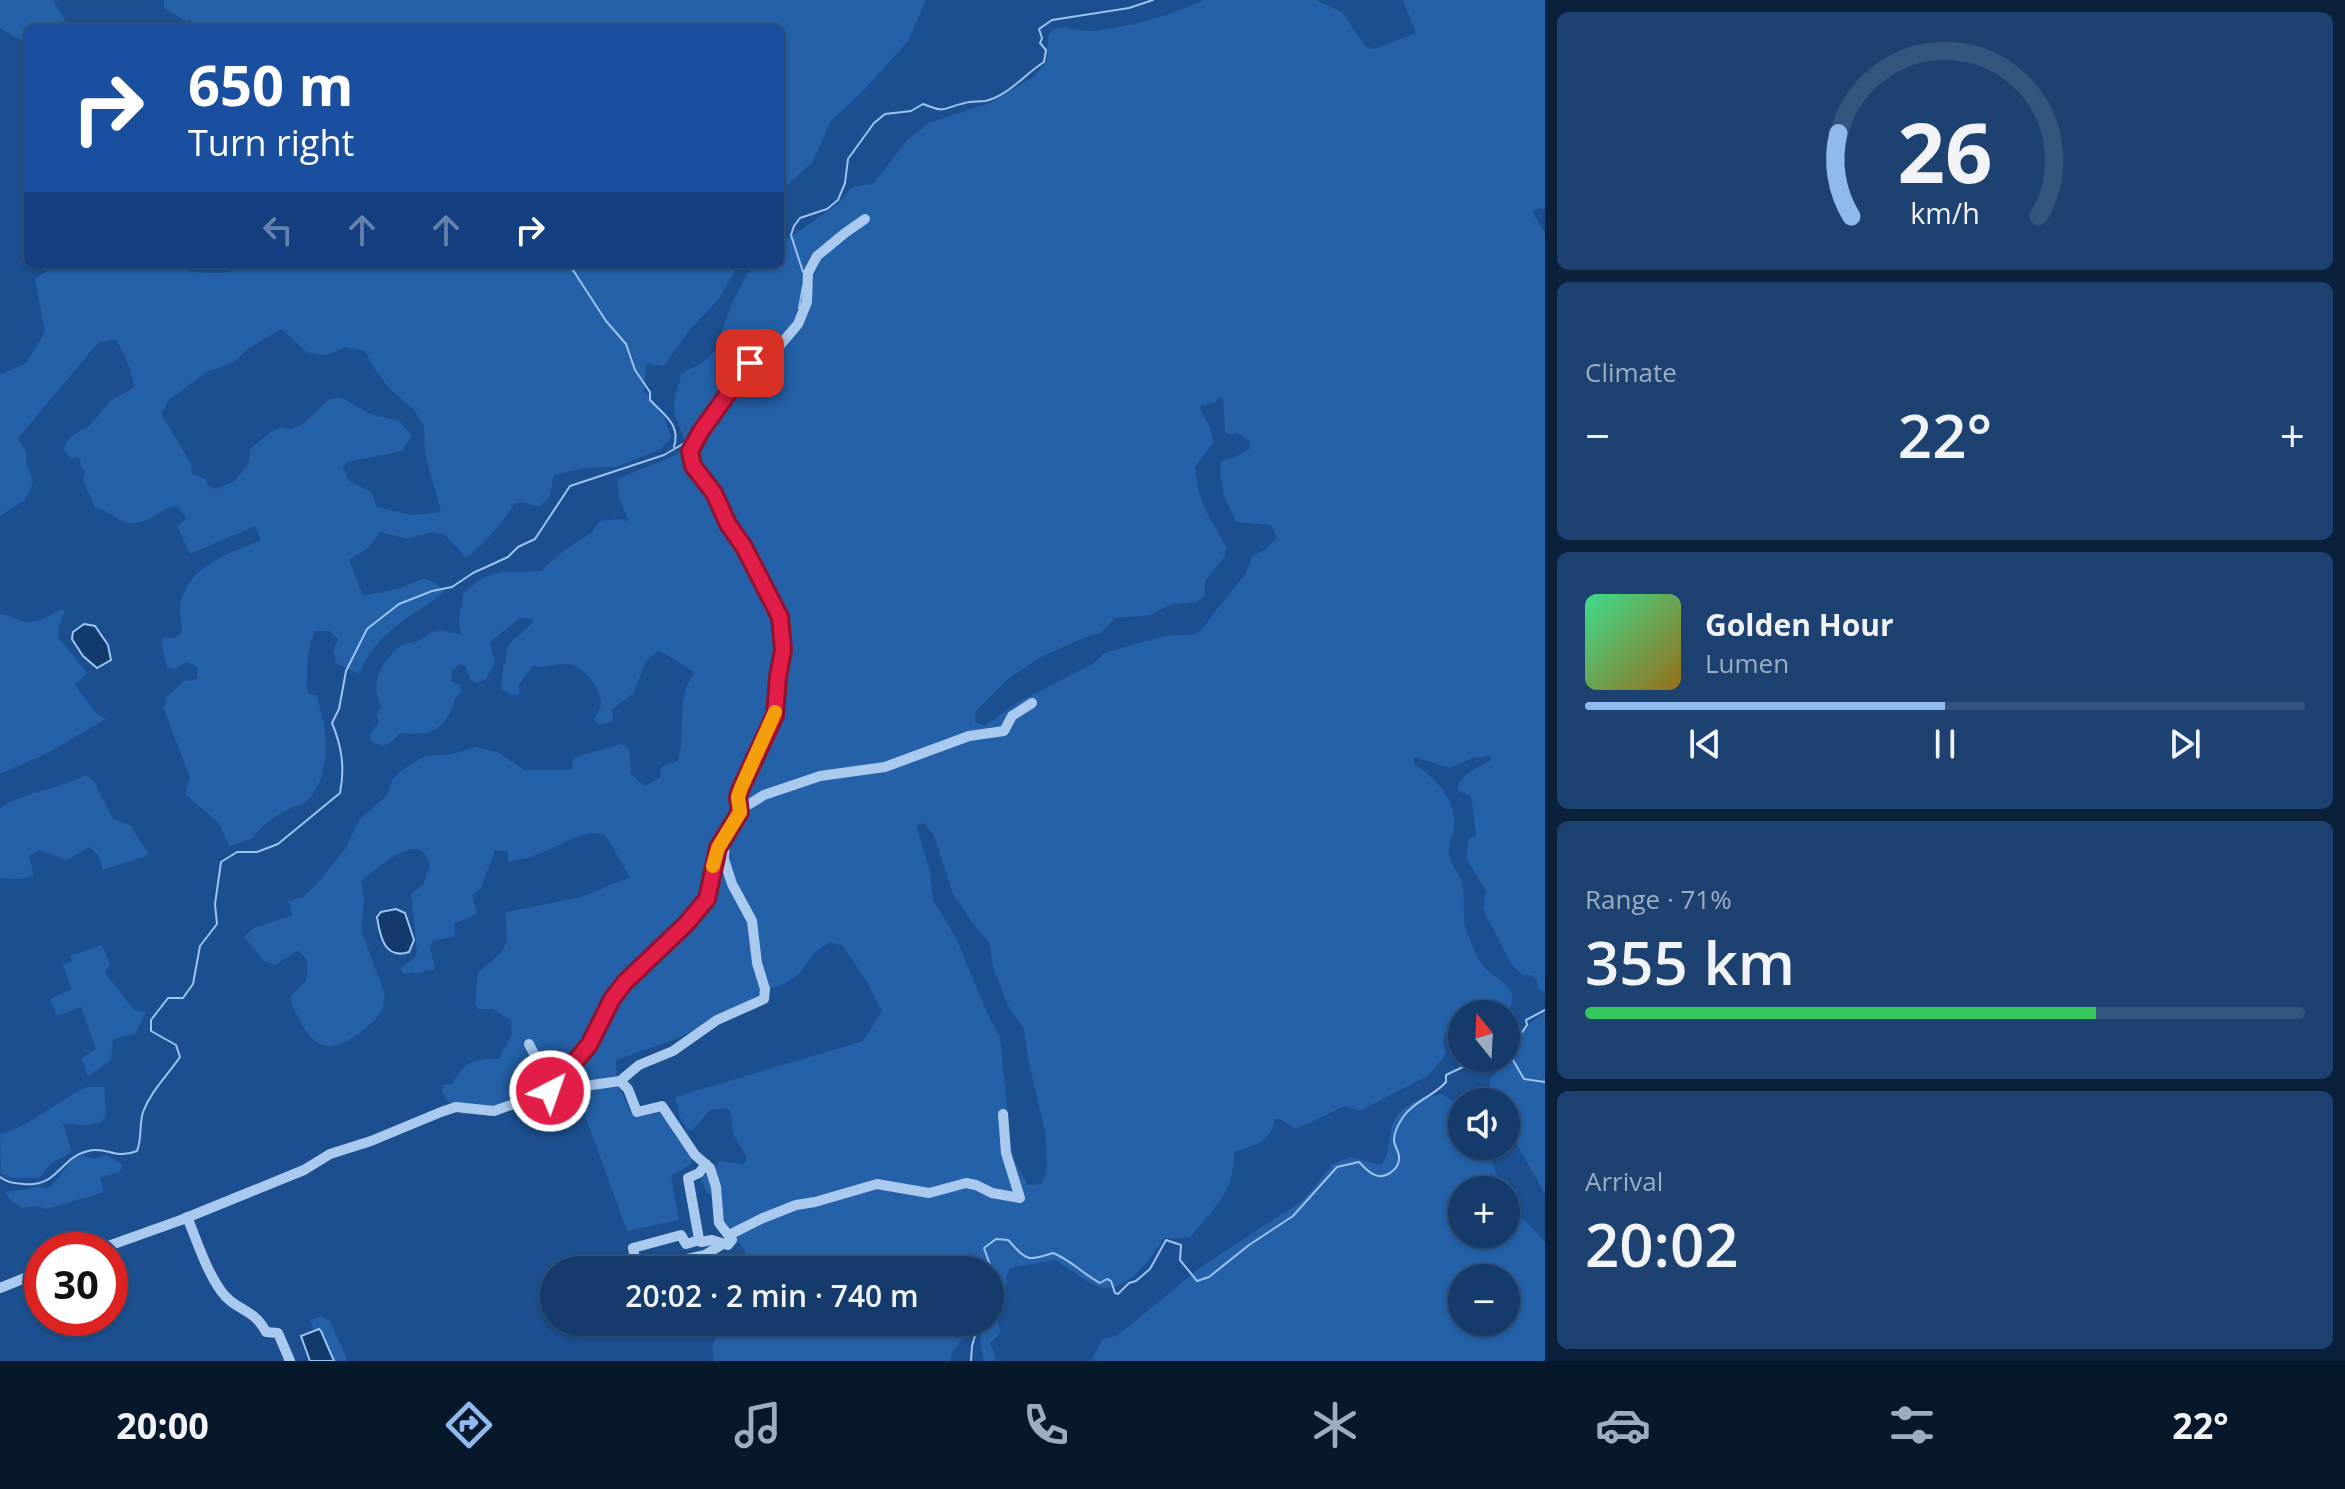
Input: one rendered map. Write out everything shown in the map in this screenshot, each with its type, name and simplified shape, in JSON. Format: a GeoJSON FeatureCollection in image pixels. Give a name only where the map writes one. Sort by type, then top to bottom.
{"type":"FeatureCollection","features":[{"type":"Feature","properties":{"kind":"street"},"geometry":{"type":"LineString","coordinates":[[740,812],[738,797],[741,788],[775,715],[783,650],[780,617],[714,493],[693,466],[690,451],[750,363],[776,350],[798,324],[807,302],[808,273],[817,256],[865,219]]}},
{"type":"Feature","properties":{"kind":"street"},"geometry":{"type":"LineString","coordinates":[[551,1090],[589,1045],[612,999],[625,982],[686,924],[707,899],[718,848],[740,812],[764,795],[820,776],[885,767],[969,736],[1004,731],[1018,710],[1032,703]]}},
{"type":"Feature","properties":{"kind":"street"},"geometry":{"type":"LineString","coordinates":[[128,1239],[304,1170],[334,1152],[371,1141],[456,1107],[494,1111],[551,1090],[620,1081],[639,1065],[673,1051],[717,1020],[757,1004],[766,995],[757,963],[752,921],[728,874],[724,859],[725,838]]}},
{"type":"Feature","properties":{"kind":"street"},"geometry":{"type":"LineString","coordinates":[[529,1044],[551,1090]]}},
{"type":"Feature","properties":{"kind":"street"},"geometry":{"type":"LineString","coordinates":[[620,1081],[628,1089],[637,1112],[662,1106],[695,1155],[714,1176],[719,1223],[732,1242],[701,1256]]}},
{"type":"Feature","properties":{"kind":"street"},"geometry":{"type":"LineString","coordinates":[[729,1235],[796,1205],[877,1184],[929,1193],[966,1183],[1020,1198],[1006,1153],[1003,1114]]}},
{"type":"Feature","properties":{"kind":"street"},"geometry":{"type":"LineString","coordinates":[[700,1240],[688,1178],[699,1173],[706,1164]]}},
{"type":"Feature","properties":{"kind":"street"},"geometry":{"type":"LineString","coordinates":[[187,1217],[221,1291],[234,1304],[256,1316],[266,1332],[278,1333],[290,1361]]}},
{"type":"Feature","properties":{"kind":"street"},"geometry":{"type":"LineString","coordinates":[[635,1256],[633,1248],[681,1235],[686,1244],[712,1240],[721,1245]]}},
{"type":"Feature","properties":{"kind":"street"},"geometry":{"type":"LineString","coordinates":[[0,1288],[24,1278]]}},
{"type":"Feature","properties":{"kind":"shaded area"},"geometry":{"type":"Polygon","coordinates":[[[0,0],[53,0],[67,24],[24,24],[24,42],[0,28],[0,0]]]}},
{"type":"Feature","properties":{"kind":"shaded area"},"geometry":{"type":"Polygon","coordinates":[[[164,0],[926,0],[909,40],[831,121],[812,163],[784,188],[784,24],[191,24],[190,20],[186,22],[164,8],[164,0]]]}},
{"type":"Feature","properties":{"kind":"shaded area"},"geometry":{"type":"Polygon","coordinates":[[[1203,0],[1316,0],[1342,12],[1365,46],[1374,49],[1416,33],[1403,0],[1545,0],[1545,211],[1542,208],[1533,213],[1545,233],[1545,993],[1538,989],[1537,980],[1531,975],[1522,975],[1510,962],[1483,909],[1486,891],[1466,858],[1469,839],[1476,835],[1471,796],[1458,791],[1459,785],[1469,772],[1491,760],[1491,756],[1473,758],[1450,768],[1414,757],[1414,764],[1443,790],[1452,808],[1454,828],[1449,852],[1463,886],[1466,929],[1474,950],[1485,968],[1508,988],[1512,1000],[1448,1000],[1448,1030],[1443,1041],[1446,1054],[1429,1075],[1360,1111],[1345,1106],[1296,1129],[1275,1119],[1265,1139],[1234,1152],[1227,1189],[1190,1238],[1164,1238],[1139,1271],[1123,1284],[1099,1287],[1055,1260],[1010,1268],[1004,1288],[1004,1256],[746,1256],[725,1222],[721,1198],[707,1193],[701,1180],[720,1161],[744,1164],[747,1158],[733,1133],[731,1112],[727,1108],[710,1110],[693,1130],[687,1129],[680,1118],[675,1097],[863,1041],[882,1011],[843,946],[830,942],[814,953],[800,973],[785,984],[679,1038],[616,1060],[617,1086],[630,1109],[636,1116],[658,1109],[692,1164],[671,1176],[679,1220],[627,1231],[582,1107],[574,1097],[540,1101],[494,1116],[461,1114],[441,1090],[443,1085],[452,1084],[471,1062],[499,1059],[512,1034],[511,1020],[492,1009],[475,1006],[478,973],[500,953],[506,943],[507,912],[581,897],[630,877],[605,835],[580,836],[535,855],[508,862],[508,852],[495,850],[481,888],[472,895],[477,914],[454,924],[455,936],[433,941],[430,950],[434,970],[419,974],[404,974],[400,968],[415,958],[417,952],[411,894],[423,885],[430,865],[425,854],[417,849],[398,854],[361,880],[364,901],[361,930],[384,998],[382,1009],[370,1025],[337,1045],[320,1044],[313,1039],[292,1005],[291,996],[306,981],[304,957],[297,951],[275,965],[264,961],[244,937],[253,928],[292,915],[289,901],[303,897],[316,885],[345,849],[359,820],[387,795],[393,779],[425,756],[449,755],[476,747],[499,753],[524,770],[567,770],[572,769],[573,758],[620,744],[626,746],[630,753],[631,774],[644,786],[660,778],[661,767],[678,761],[683,703],[695,673],[659,650],[646,661],[633,694],[612,709],[613,721],[599,725],[594,719],[601,702],[600,695],[576,666],[533,666],[518,686],[520,694],[511,695],[501,689],[508,647],[534,619],[520,618],[490,642],[495,662],[486,679],[478,683],[471,680],[465,666],[460,664],[452,671],[451,681],[460,685],[462,692],[440,726],[430,732],[400,733],[382,746],[371,741],[370,735],[379,721],[376,714],[382,707],[376,691],[379,674],[388,658],[403,645],[436,631],[461,634],[459,619],[463,594],[483,578],[500,573],[541,571],[563,551],[591,533],[600,521],[618,519],[629,522],[619,498],[617,479],[676,455],[687,446],[674,410],[682,373],[700,364],[715,351],[732,303],[753,268],[784,268],[784,241],[838,204],[851,188],[874,183],[907,140],[929,123],[990,103],[1033,77],[1047,62],[1048,36],[1053,29],[1089,31],[1164,16],[1203,0]],[[1223,398],[1202,405],[1200,409],[1214,442],[1195,467],[1198,489],[1226,547],[1225,556],[1205,581],[1204,596],[1196,602],[1169,605],[1151,615],[1115,618],[1101,633],[1041,657],[1008,679],[976,711],[975,722],[985,726],[1016,703],[1093,664],[1104,653],[1164,636],[1192,635],[1200,631],[1246,573],[1252,556],[1265,550],[1277,538],[1271,525],[1236,522],[1222,485],[1221,461],[1236,457],[1250,448],[1249,441],[1237,433],[1230,435],[1225,432],[1223,398]],[[924,823],[916,825],[930,871],[933,900],[956,938],[1000,1037],[1012,1156],[1028,1185],[1041,1184],[1047,1171],[1046,1137],[1024,1029],[1008,1006],[993,967],[989,942],[953,894],[934,836],[924,823]]]}},
{"type":"Feature","properties":{"kind":"shaded area"},"geometry":{"type":"Polygon","coordinates":[[[48,268],[184,268],[190,272],[223,273],[245,268],[736,268],[719,299],[688,332],[664,366],[646,364],[644,392],[662,412],[671,438],[661,449],[616,467],[584,468],[554,475],[550,497],[539,507],[521,502],[514,504],[492,533],[466,558],[445,535],[432,532],[408,539],[380,532],[369,547],[349,560],[363,596],[398,589],[424,578],[437,584],[444,592],[385,636],[366,659],[359,674],[337,664],[333,652],[338,639],[329,631],[315,631],[308,654],[307,678],[308,694],[316,695],[325,734],[321,776],[307,801],[272,819],[253,838],[229,846],[219,823],[185,794],[190,778],[164,709],[167,697],[184,681],[197,679],[198,668],[187,662],[175,669],[167,668],[161,641],[164,637],[174,638],[182,633],[180,611],[184,594],[199,572],[222,557],[261,540],[255,526],[190,554],[177,526],[187,519],[177,506],[138,523],[121,520],[95,508],[83,480],[85,472],[80,465],[81,460],[76,457],[71,459],[64,450],[66,442],[89,426],[111,400],[135,387],[126,358],[116,340],[99,342],[18,438],[27,453],[26,463],[33,480],[25,500],[0,516],[0,375],[26,363],[45,332],[35,279],[48,268]],[[282,329],[249,348],[234,362],[205,373],[169,400],[161,414],[190,462],[193,474],[206,479],[207,485],[216,489],[235,481],[248,464],[251,448],[272,431],[302,425],[328,400],[340,397],[370,414],[399,421],[412,435],[402,451],[347,462],[343,468],[349,481],[371,492],[377,507],[411,515],[441,512],[425,454],[424,426],[413,409],[391,390],[365,351],[346,347],[327,355],[307,353],[282,329]]]}},
{"type":"Feature","properties":{"kind":"shaded area"},"geometry":{"type":"Polygon","coordinates":[[[65,609],[58,637],[87,673],[75,685],[95,712],[106,719],[50,752],[0,774],[0,614],[33,622],[65,609]]]}},
{"type":"Feature","properties":{"kind":"shaded area"},"geometry":{"type":"Polygon","coordinates":[[[84,624],[95,626],[108,645],[111,660],[97,668],[83,656],[72,639],[73,632],[84,624]]]}},
{"type":"Feature","properties":{"kind":"shaded area"},"geometry":{"type":"Polygon","coordinates":[[[86,775],[94,782],[113,819],[131,826],[149,855],[103,870],[98,855],[90,847],[66,860],[40,850],[29,856],[34,875],[23,879],[0,878],[0,808],[86,775]]]}},
{"type":"Feature","properties":{"kind":"shaded area"},"geometry":{"type":"Polygon","coordinates":[[[396,909],[405,913],[414,940],[409,952],[401,954],[394,953],[385,945],[377,917],[381,912],[396,909]]]}},
{"type":"Feature","properties":{"kind":"shaded area"},"geometry":{"type":"Polygon","coordinates":[[[102,945],[110,964],[105,973],[134,1010],[146,1012],[135,1034],[113,1039],[111,1060],[88,1076],[81,1058],[96,1049],[81,1007],[57,1016],[50,999],[72,989],[63,965],[72,962],[70,956],[102,945]]]}},
{"type":"Feature","properties":{"kind":"shaded area"},"geometry":{"type":"Polygon","coordinates":[[[1545,1012],[1545,1194],[1520,1150],[1520,1088],[1489,1088],[1496,1072],[1520,1072],[1520,1037],[1529,1024],[1545,1012]]]}},
{"type":"Feature","properties":{"kind":"shaded area"},"geometry":{"type":"Polygon","coordinates":[[[87,1087],[104,1087],[106,1115],[101,1123],[63,1123],[72,1152],[50,1164],[39,1178],[10,1178],[1,1173],[0,1134],[23,1125],[87,1087]]]}},
{"type":"Feature","properties":{"kind":"shaded area"},"geometry":{"type":"Polygon","coordinates":[[[1442,1094],[1448,1098],[1448,1160],[1491,1160],[1498,1176],[1448,1176],[1448,1248],[1520,1248],[1520,1215],[1545,1242],[1545,1361],[1091,1361],[1102,1340],[1118,1335],[1201,1267],[1302,1201],[1333,1164],[1351,1157],[1381,1165],[1387,1155],[1398,1115],[1421,1099],[1442,1094]]]}},
{"type":"Feature","properties":{"kind":"shaded area"},"geometry":{"type":"Polygon","coordinates":[[[82,1155],[95,1159],[107,1155],[123,1165],[119,1173],[100,1177],[104,1192],[47,1209],[36,1206],[22,1208],[11,1201],[5,1192],[38,1187],[47,1189],[71,1161],[82,1155]]]}},
{"type":"Feature","properties":{"kind":"shaded area"},"geometry":{"type":"Polygon","coordinates":[[[321,1316],[330,1321],[348,1361],[334,1361],[321,1331],[314,1329],[310,1320],[321,1316]]]}},
{"type":"Feature","properties":{"kind":"shaded area"},"geometry":{"type":"Polygon","coordinates":[[[319,1329],[334,1361],[310,1361],[301,1336],[319,1329]]]}},
{"type":"Feature","properties":{"kind":"shaded area"},"geometry":{"type":"Polygon","coordinates":[[[716,1336],[965,1336],[954,1349],[950,1361],[714,1361],[712,1346],[716,1336]]]}},
{"type":"Feature","properties":{"kind":"shaded area"},"geometry":{"type":"Polygon","coordinates":[[[997,1336],[990,1343],[997,1361],[984,1361],[981,1338],[997,1336]]]}},
{"type":"Feature","properties":{"kind":"waterway"},"geometry":{"type":"LineString","coordinates":[[803,272],[791,235],[794,226],[800,218],[827,209],[838,200],[845,183],[848,159],[874,123],[885,114],[911,111],[923,104],[944,109],[993,98],[1009,90],[1044,62],[1046,50],[1040,43],[1039,29],[1052,20],[1129,8],[1153,0]]}},
{"type":"Feature","properties":{"kind":"waterway"},"geometry":{"type":"LineString","coordinates":[[572,268],[606,321],[626,344],[635,370],[650,392],[650,400],[673,426],[674,447]]}},
{"type":"Feature","properties":{"kind":"waterway"},"geometry":{"type":"LineString","coordinates":[[799,308],[803,286]]}},
{"type":"Feature","properties":{"kind":"waterway"},"geometry":{"type":"LineString","coordinates":[[768,348],[778,339]]}},
{"type":"Feature","properties":{"kind":"waterway"},"geometry":{"type":"LineString","coordinates":[[0,1177],[14,1183],[36,1184],[52,1177],[71,1160],[88,1151],[123,1154],[137,1151],[146,1104],[180,1057],[176,1045],[151,1031],[151,1020],[168,998],[183,998],[193,984],[200,946],[217,924],[215,904],[221,862],[237,852],[257,852],[278,844],[340,793],[342,758],[332,723],[339,709],[346,671],[367,629],[399,604],[452,587],[535,539],[570,486],[664,455],[688,441],[738,371]]}},
{"type":"Feature","properties":{"kind":"waterway"},"geometry":{"type":"LineString","coordinates":[[987,1256],[984,1248],[996,1239],[1008,1240],[1019,1252],[1032,1258],[1053,1253],[1100,1283],[1107,1279],[1111,1281],[1118,1294],[1150,1269],[1166,1240],[1181,1245],[1180,1260],[1197,1281],[1209,1277],[1293,1216],[1337,1167],[1359,1162],[1377,1176],[1390,1173],[1399,1161],[1395,1134],[1408,1111],[1441,1087],[1446,1082],[1446,1075],[1467,1065],[1490,1071],[1499,1068],[1527,1025],[1526,1020],[1545,1010]]}},
{"type":"Feature","properties":{"kind":"waterway"},"geometry":{"type":"LineString","coordinates":[[1520,1072],[1524,1079],[1545,1082]]}},
{"type":"Feature","properties":{"kind":"waterway"},"geometry":{"type":"LineString","coordinates":[[971,1361],[975,1336]]}},
{"type":"Feature","properties":{"kind":"slow traffic"},"geometry":{"type":"LineString","coordinates":[[713,866],[718,848],[740,812],[738,797],[741,788],[775,712]]}},
{"type":"Feature","properties":{"kind":"route"},"geometry":{"type":"LineString","coordinates":[[550,1091],[589,1045],[612,999],[625,982],[686,924],[707,899],[718,848],[740,812],[738,797],[741,788],[775,715],[783,650],[780,617],[714,493],[693,466],[690,451],[750,363]]}}]}
